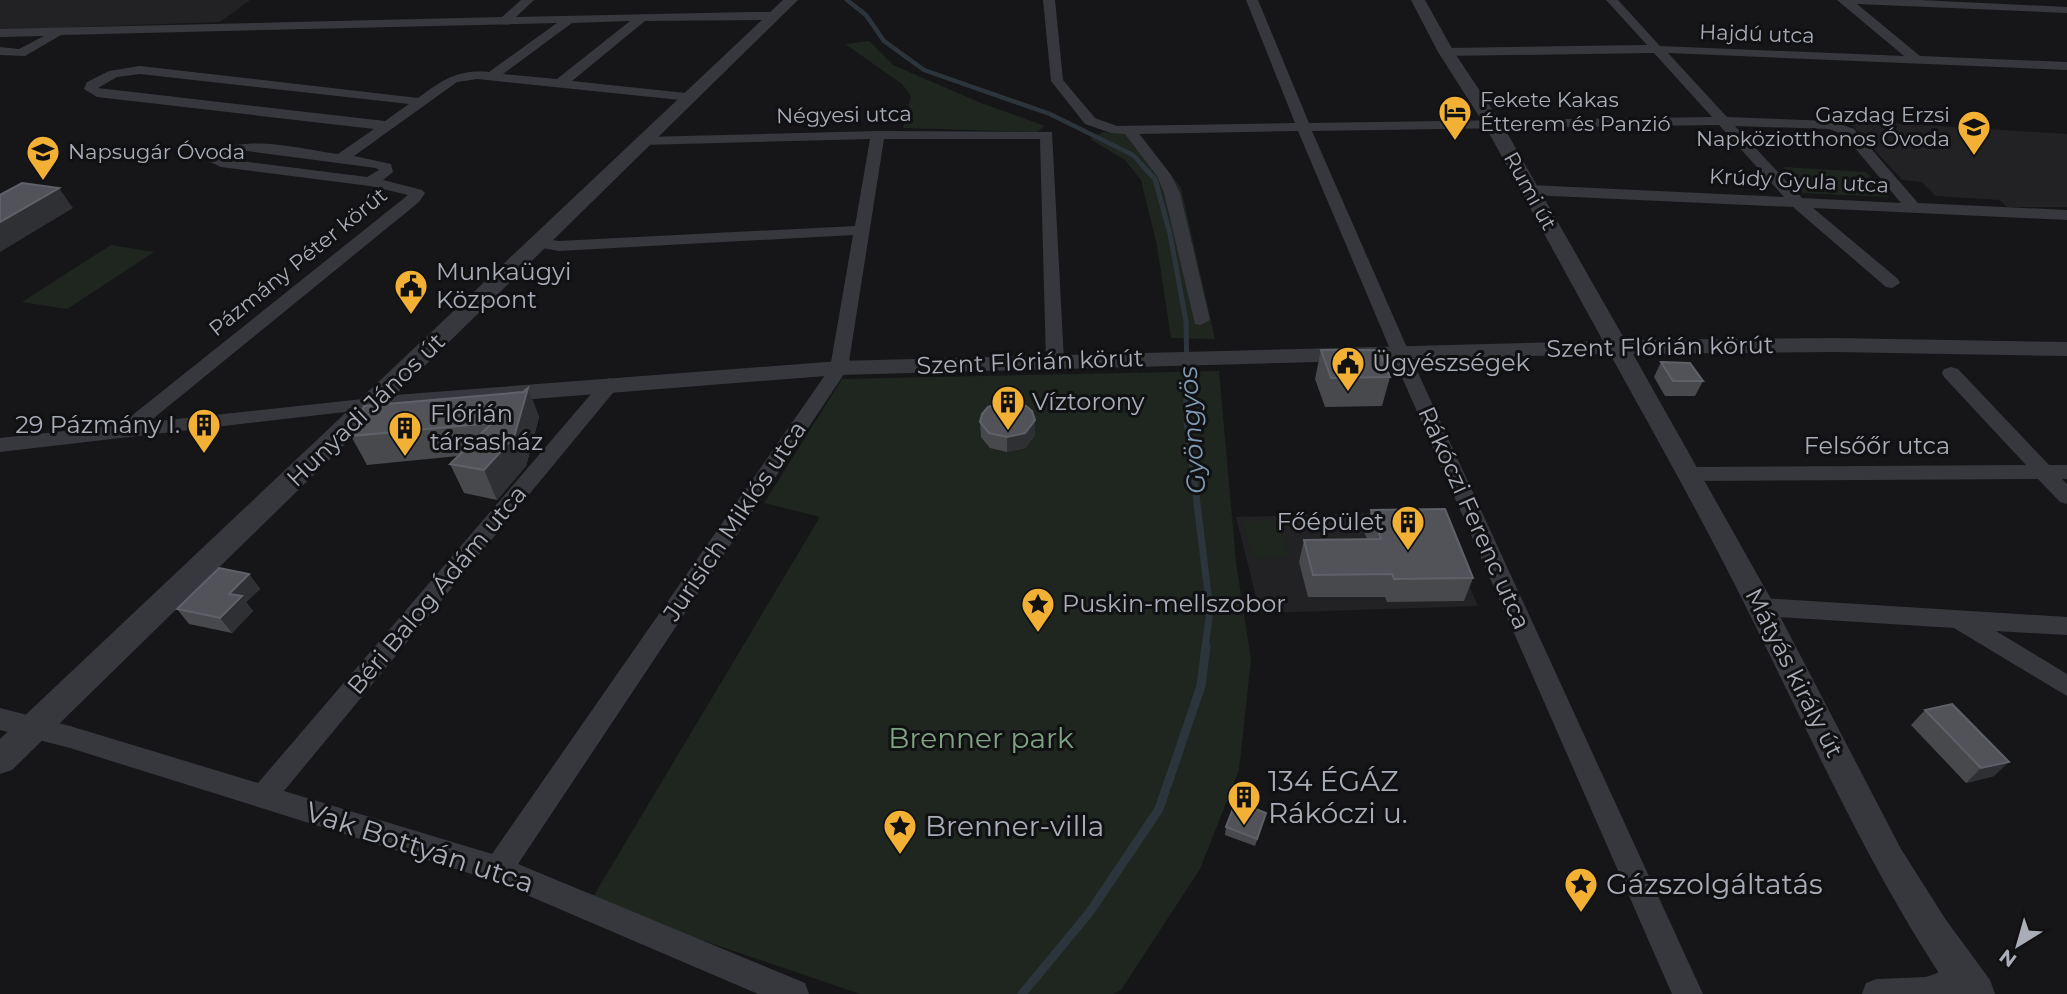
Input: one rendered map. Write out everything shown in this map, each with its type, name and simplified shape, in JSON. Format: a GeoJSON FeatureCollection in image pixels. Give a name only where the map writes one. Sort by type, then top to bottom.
{"type":"FeatureCollection","features":[{"type":"Feature","properties":{"kind":"street"},"geometry":{"type":"LineString","coordinates":[[505,21],[528,0]]}},
{"type":"Feature","properties":{"kind":"street","name":"Hunyadi János út"},"geometry":{"type":"LineString","coordinates":[[0,760],[791,0]]}},
{"type":"Feature","properties":{"kind":"street"},"geometry":{"type":"LineString","coordinates":[[1049,0],[1057,81],[1062,91],[1090,121],[1104,128],[1721,121],[1831,125],[1849,132],[1914,208]]}},
{"type":"Feature","properties":{"kind":"street","name":"Rákóczi Ferenc utca"},"geometry":{"type":"LineString","coordinates":[[1252,0],[1399,353],[1688,994]]}},
{"type":"Feature","properties":{"kind":"street","name":"Rumi út"},"geometry":{"type":"LineString","coordinates":[[1418,0],[1446,52],[1493,124],[1618,347]]}},
{"type":"Feature","properties":{"kind":"street"},"geometry":{"type":"LineString","coordinates":[[1612,0],[1797,202],[1892,283]]}},
{"type":"Feature","properties":{"kind":"street"},"geometry":{"type":"LineString","coordinates":[[1845,0],[2067,10]]}},
{"type":"Feature","properties":{"kind":"street"},"geometry":{"type":"LineString","coordinates":[[1845,0],[1916,59]]}},
{"type":"Feature","properties":{"kind":"street"},"geometry":{"type":"LineString","coordinates":[[0,31],[61,32],[774,16]]}},
{"type":"Feature","properties":{"kind":"street"},"geometry":{"type":"LineString","coordinates":[[561,83],[643,17]]}},
{"type":"Feature","properties":{"kind":"street"},"geometry":{"type":"LineString","coordinates":[[492,76],[570,19]]}},
{"type":"Feature","properties":{"kind":"street"},"geometry":{"type":"LineString","coordinates":[[0,51],[21,53],[61,32]]}},
{"type":"Feature","properties":{"kind":"street","name":"Hajdú utca"},"geometry":{"type":"LineString","coordinates":[[1446,52],[1655,48],[2067,66]]}},
{"type":"Feature","properties":{"kind":"street"},"geometry":{"type":"LineString","coordinates":[[388,125],[97,93],[91,89],[92,85],[108,76],[141,69],[422,102]]}},
{"type":"Feature","properties":{"kind":"street"},"geometry":{"type":"LineString","coordinates":[[341,159],[453,79],[477,75],[492,76],[690,97]]}},
{"type":"Feature","properties":{"kind":"street"},"geometry":{"type":"LineString","coordinates":[[1128,129],[1164,175],[1172,193],[1201,320]]}},
{"type":"Feature","properties":{"kind":"street","name":"Négyesi utca"},"geometry":{"type":"LineString","coordinates":[[643,141],[878,135],[1046,135],[1055,361]]}},
{"type":"Feature","properties":{"kind":"street","name":"Jurisich Miklós utca"},"geometry":{"type":"LineString","coordinates":[[498,869],[839,368],[878,135]]}},
{"type":"Feature","properties":{"kind":"street","name":"Pázmány Péter körút"},"geometry":{"type":"LineString","coordinates":[[124,432],[403,208],[417,193],[370,182],[215,162],[222,154],[237,148],[341,159]]}},
{"type":"Feature","properties":{"kind":"street"},"geometry":{"type":"LineString","coordinates":[[341,159],[386,167],[386,172],[370,182]]}},
{"type":"Feature","properties":{"kind":"street","name":"Krúdy Gyula utca"},"geometry":{"type":"LineString","coordinates":[[1530,190],[2067,215]]}},
{"type":"Feature","properties":{"kind":"street"},"geometry":{"type":"LineString","coordinates":[[537,243],[559,247],[862,230]]}},
{"type":"Feature","properties":{"kind":"street","name":"Szent Flórián körút"},"geometry":{"type":"LineString","coordinates":[[372,404],[839,368],[1618,347],[1834,345],[2067,349]]}},
{"type":"Feature","properties":{"kind":"street","name":"Mátyás király út"},"geometry":{"type":"LineString","coordinates":[[1618,347],[1761,607],[1889,860],[1969,987]]}},
{"type":"Feature","properties":{"kind":"street"},"geometry":{"type":"LineString","coordinates":[[1951,373],[2067,498]]}},
{"type":"Feature","properties":{"kind":"street","name":"Béri Balog Ádám utca"},"geometry":{"type":"LineString","coordinates":[[263,796],[610,384]]}},
{"type":"Feature","properties":{"kind":"street"},"geometry":{"type":"LineString","coordinates":[[0,445],[372,404]]}},
{"type":"Feature","properties":{"kind":"street","name":"Felsőőr utca"},"geometry":{"type":"LineString","coordinates":[[1688,474],[2067,472]]}},
{"type":"Feature","properties":{"kind":"street"},"geometry":{"type":"LineString","coordinates":[[1761,607],[2067,626]]}},
{"type":"Feature","properties":{"kind":"street"},"geometry":{"type":"LineString","coordinates":[[1959,620],[2067,686]]}},
{"type":"Feature","properties":{"kind":"street","name":"Vak Bottyán utca"},"geometry":{"type":"LineString","coordinates":[[0,719],[35,727],[498,869],[794,994]]}},
{"type":"Feature","properties":{"kind":"street"},"geometry":{"type":"LineString","coordinates":[[1877,994],[1969,987]]}},
{"type":"Feature","properties":{"kind":"shaded area"},"geometry":{"type":"Polygon","coordinates":[[[0,0],[250,0],[220,22],[0,30],[0,0]]]}},
{"type":"Feature","properties":{"kind":"shaded area","name":"Gazdag Erzsi Napköziotthonos Óvoda"},"geometry":{"type":"Polygon","coordinates":[[[1855,121],[2067,134],[2067,207],[2007,207],[2000,200],[1936,196],[1922,182],[1902,180],[1851,124],[1855,121]]]}},
{"type":"Feature","properties":{"kind":"shaded area"},"geometry":{"type":"Polygon","coordinates":[[[1437,511],[1478,606],[1260,613],[1236,517],[1437,511]]]}},
{"type":"Feature","properties":{"kind":"green space"},"geometry":{"type":"Polygon","coordinates":[[[869,41],[893,65],[981,103],[1045,126],[1037,132],[903,128],[911,96],[902,84],[845,44],[869,41]]]}},
{"type":"Feature","properties":{"kind":"green space"},"geometry":{"type":"Polygon","coordinates":[[[1103,132],[1141,135],[1181,188],[1215,339],[1171,338],[1157,246],[1141,180],[1125,160],[1090,139],[1103,132]]]}},
{"type":"Feature","properties":{"kind":"green space"},"geometry":{"type":"Polygon","coordinates":[[[1783,167],[1866,172],[1889,197],[1803,193],[1783,167]]]}},
{"type":"Feature","properties":{"kind":"green space"},"geometry":{"type":"Polygon","coordinates":[[[111,245],[154,252],[67,309],[22,302],[111,245]]]}},
{"type":"Feature","properties":{"kind":"green space","name":"Brenner park"},"geometry":{"type":"Polygon","coordinates":[[[1219,371],[1236,562],[1251,660],[1239,770],[1200,869],[1121,990],[1113,994],[860,994],[590,902],[820,517],[764,503],[842,379],[1219,371]]]}},
{"type":"Feature","properties":{"kind":"green space"},"geometry":{"type":"Polygon","coordinates":[[[1243,521],[1279,521],[1289,557],[1252,558],[1243,521]]]}},
{"type":"Feature","properties":{"kind":"building"},"geometry":{"type":"Polygon","coordinates":[[[22,183],[59,188],[0,222],[0,195],[22,183]]]}},
{"type":"Feature","properties":{"kind":"building"},"geometry":{"type":"Polygon","coordinates":[[[1321,350],[1379,350],[1390,377],[1331,378],[1321,350]]]}},
{"type":"Feature","properties":{"kind":"building"},"geometry":{"type":"Polygon","coordinates":[[[1661,362],[1690,363],[1703,381],[1673,381],[1661,362]]]}},
{"type":"Feature","properties":{"kind":"building"},"geometry":{"type":"Polygon","coordinates":[[[528,388],[514,437],[484,470],[450,464],[492,423],[351,436],[364,406],[523,392],[528,388]]]}},
{"type":"Feature","properties":{"kind":"building"},"geometry":{"type":"Polygon","coordinates":[[[1005,402],[1026,406],[1032,411],[1035,420],[1025,433],[1007,437],[989,433],[980,422],[988,407],[1005,402]]]}},
{"type":"Feature","properties":{"kind":"building"},"geometry":{"type":"Polygon","coordinates":[[[1445,509],[1473,578],[1394,579],[1392,574],[1313,575],[1304,540],[1381,539],[1371,510],[1445,509]]]}},
{"type":"Feature","properties":{"kind":"building"},"geometry":{"type":"Polygon","coordinates":[[[219,568],[249,574],[229,594],[242,596],[220,618],[177,609],[219,568]]]}},
{"type":"Feature","properties":{"kind":"building"},"geometry":{"type":"Polygon","coordinates":[[[1952,704],[2009,762],[1981,768],[1925,710],[1952,704]]]}},
{"type":"Feature","properties":{"kind":"building","name":"134 ÉGÁZ Rákóczi u."},"geometry":{"type":"Polygon","coordinates":[[[1236,801],[1266,813],[1257,839],[1226,827],[1236,801]]]}},
{"type":"Feature","properties":{"kind":"waterway","name":"Gyöngyös"},"geometry":{"type":"LineString","coordinates":[[847,0],[866,15],[884,41],[924,70],[1050,114],[1133,155],[1143,166]]}},
{"type":"Feature","properties":{"kind":"waterway","name":"Gyöngyös"},"geometry":{"type":"LineString","coordinates":[[1141,164],[1155,179],[1170,234],[1186,321],[1187,377]]}},
{"type":"Feature","properties":{"kind":"waterway","name":"Gyöngyös"},"geometry":{"type":"LineString","coordinates":[[1187,377],[1187,421],[1210,610],[1205,648]]}},
{"type":"Feature","properties":{"kind":"waterway","name":"Gyöngyös"},"geometry":{"type":"LineString","coordinates":[[1022,994],[1089,913],[1159,809],[1201,686],[1206,646]]}},
{"type":"Feature","properties":{"kind":"place","name":"Fekete Kakas Étterem és Panzió"},"geometry":{"type":"Point","coordinates":[1455,142]}},
{"type":"Feature","properties":{"kind":"place","name":"Gazdag Erzsi Napköziotthonos Óvoda"},"geometry":{"type":"Point","coordinates":[1974,157]}},
{"type":"Feature","properties":{"kind":"place","name":"Napsugár Óvoda"},"geometry":{"type":"Point","coordinates":[43,182]}},
{"type":"Feature","properties":{"kind":"place","name":"Munkaügyi Központ"},"geometry":{"type":"Point","coordinates":[411,316]}},
{"type":"Feature","properties":{"kind":"place","name":"Ügyészségek"},"geometry":{"type":"Point","coordinates":[1348,393]}},
{"type":"Feature","properties":{"kind":"place","name":"Víztorony"},"geometry":{"type":"Point","coordinates":[1008,432]}},
{"type":"Feature","properties":{"kind":"place","name":"29 Pázmány I."},"geometry":{"type":"Point","coordinates":[204,455]}},
{"type":"Feature","properties":{"kind":"place","name":"Flórián társasház"},"geometry":{"type":"Point","coordinates":[405,458]}},
{"type":"Feature","properties":{"kind":"place","name":"Főépület"},"geometry":{"type":"Point","coordinates":[1408,552]}},
{"type":"Feature","properties":{"kind":"place","name":"Puskin-mellszobor"},"geometry":{"type":"Point","coordinates":[1038,634]}},
{"type":"Feature","properties":{"kind":"place","name":"134 ÉGÁZ Rákóczi u."},"geometry":{"type":"Point","coordinates":[1244,827]}},
{"type":"Feature","properties":{"kind":"place","name":"Brenner-villa"},"geometry":{"type":"Point","coordinates":[900,856]}},
{"type":"Feature","properties":{"kind":"place","name":"Gázszolgáltatás"},"geometry":{"type":"Point","coordinates":[1581,914]}}]}
